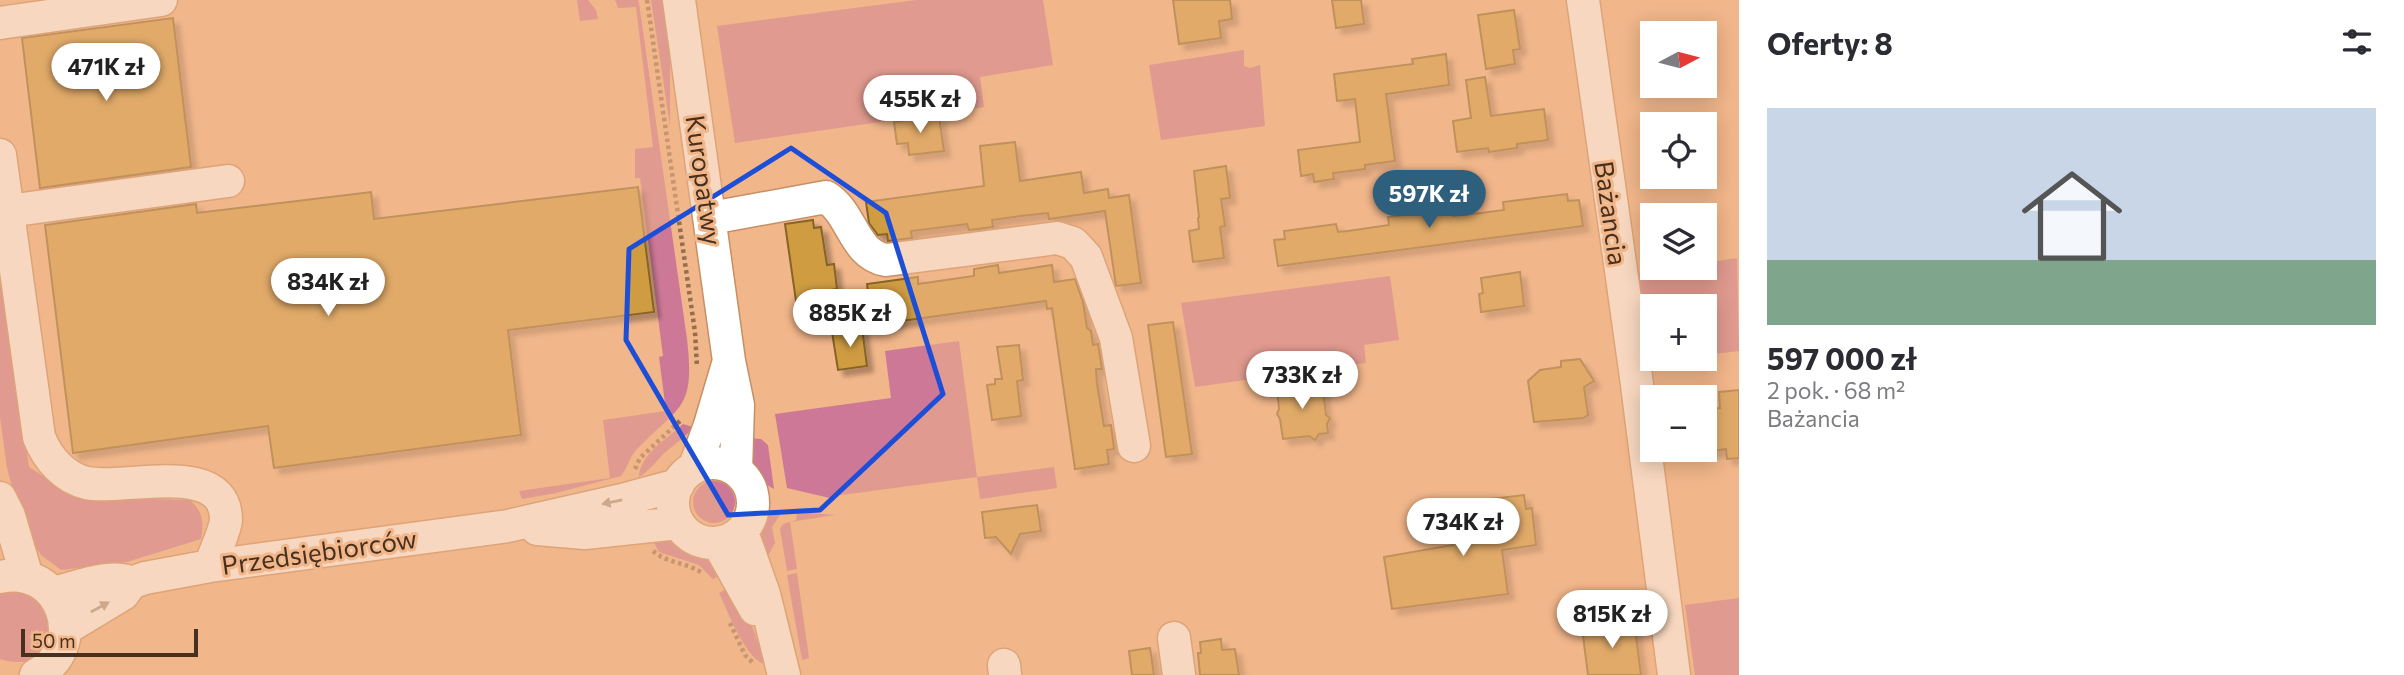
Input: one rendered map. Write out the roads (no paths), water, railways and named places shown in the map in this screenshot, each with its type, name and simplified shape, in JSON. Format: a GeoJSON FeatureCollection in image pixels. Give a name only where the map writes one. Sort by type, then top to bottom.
{"type":"FeatureCollection","features":[{"type":"Feature","properties":{"kind":"street"},"geometry":{"type":"LineString","coordinates":[[12,14],[161,0]]}},
{"type":"Feature","properties":{"kind":"street","name":"Kuropatwy"},"geometry":{"type":"LineString","coordinates":[[679,0],[729,361],[738,405],[736,470]]}},
{"type":"Feature","properties":{"kind":"street","name":"Bażancia"},"geometry":{"type":"LineString","coordinates":[[1583,0],[1674,675]]}},
{"type":"Feature","properties":{"kind":"street"},"geometry":{"type":"LineString","coordinates":[[0,155],[39,437],[49,458],[56,466],[85,483],[188,482],[209,488],[221,502],[226,521],[210,566]]}},
{"type":"Feature","properties":{"kind":"street"},"geometry":{"type":"LineString","coordinates":[[8,211],[228,181]]}},
{"type":"Feature","properties":{"kind":"street"},"geometry":{"type":"LineString","coordinates":[[711,218],[826,197],[836,203],[863,247],[874,258],[886,260],[1058,239],[1073,243],[1086,257],[1116,338],[1134,446]]}},
{"type":"Feature","properties":{"kind":"street","name":"Kuropatwy"},"geometry":{"type":"LineString","coordinates":[[686,475],[710,425],[729,361]]}},
{"type":"Feature","properties":{"kind":"street"},"geometry":{"type":"LineString","coordinates":[[716,463],[736,470],[744,477],[753,499],[749,522],[730,537],[695,539],[685,532],[674,512],[673,498],[686,475],[716,463]]}},
{"type":"Feature","properties":{"kind":"street","name":"Przedsiębiorców"},"geometry":{"type":"LineString","coordinates":[[131,583],[210,566],[508,526],[626,499],[686,475]]}},
{"type":"Feature","properties":{"kind":"street"},"geometry":{"type":"LineString","coordinates":[[0,498],[9,516],[27,582],[60,604],[65,629],[59,653],[51,664],[36,675]]}},
{"type":"Feature","properties":{"kind":"street"},"geometry":{"type":"LineString","coordinates":[[226,521],[267,545],[301,553]]}},
{"type":"Feature","properties":{"kind":"street","name":"Przedsiębiorców"},"geometry":{"type":"LineString","coordinates":[[508,526],[585,533],[678,523]]}},
{"type":"Feature","properties":{"kind":"street"},"geometry":{"type":"LineString","coordinates":[[730,537],[780,663]]}},
{"type":"Feature","properties":{"kind":"street"},"geometry":{"type":"LineString","coordinates":[[27,582],[115,578],[126,579],[131,583],[123,594],[65,629]]}},
{"type":"Feature","properties":{"kind":"street"},"geometry":{"type":"LineString","coordinates":[[1174,638],[1179,675]]}}]}
